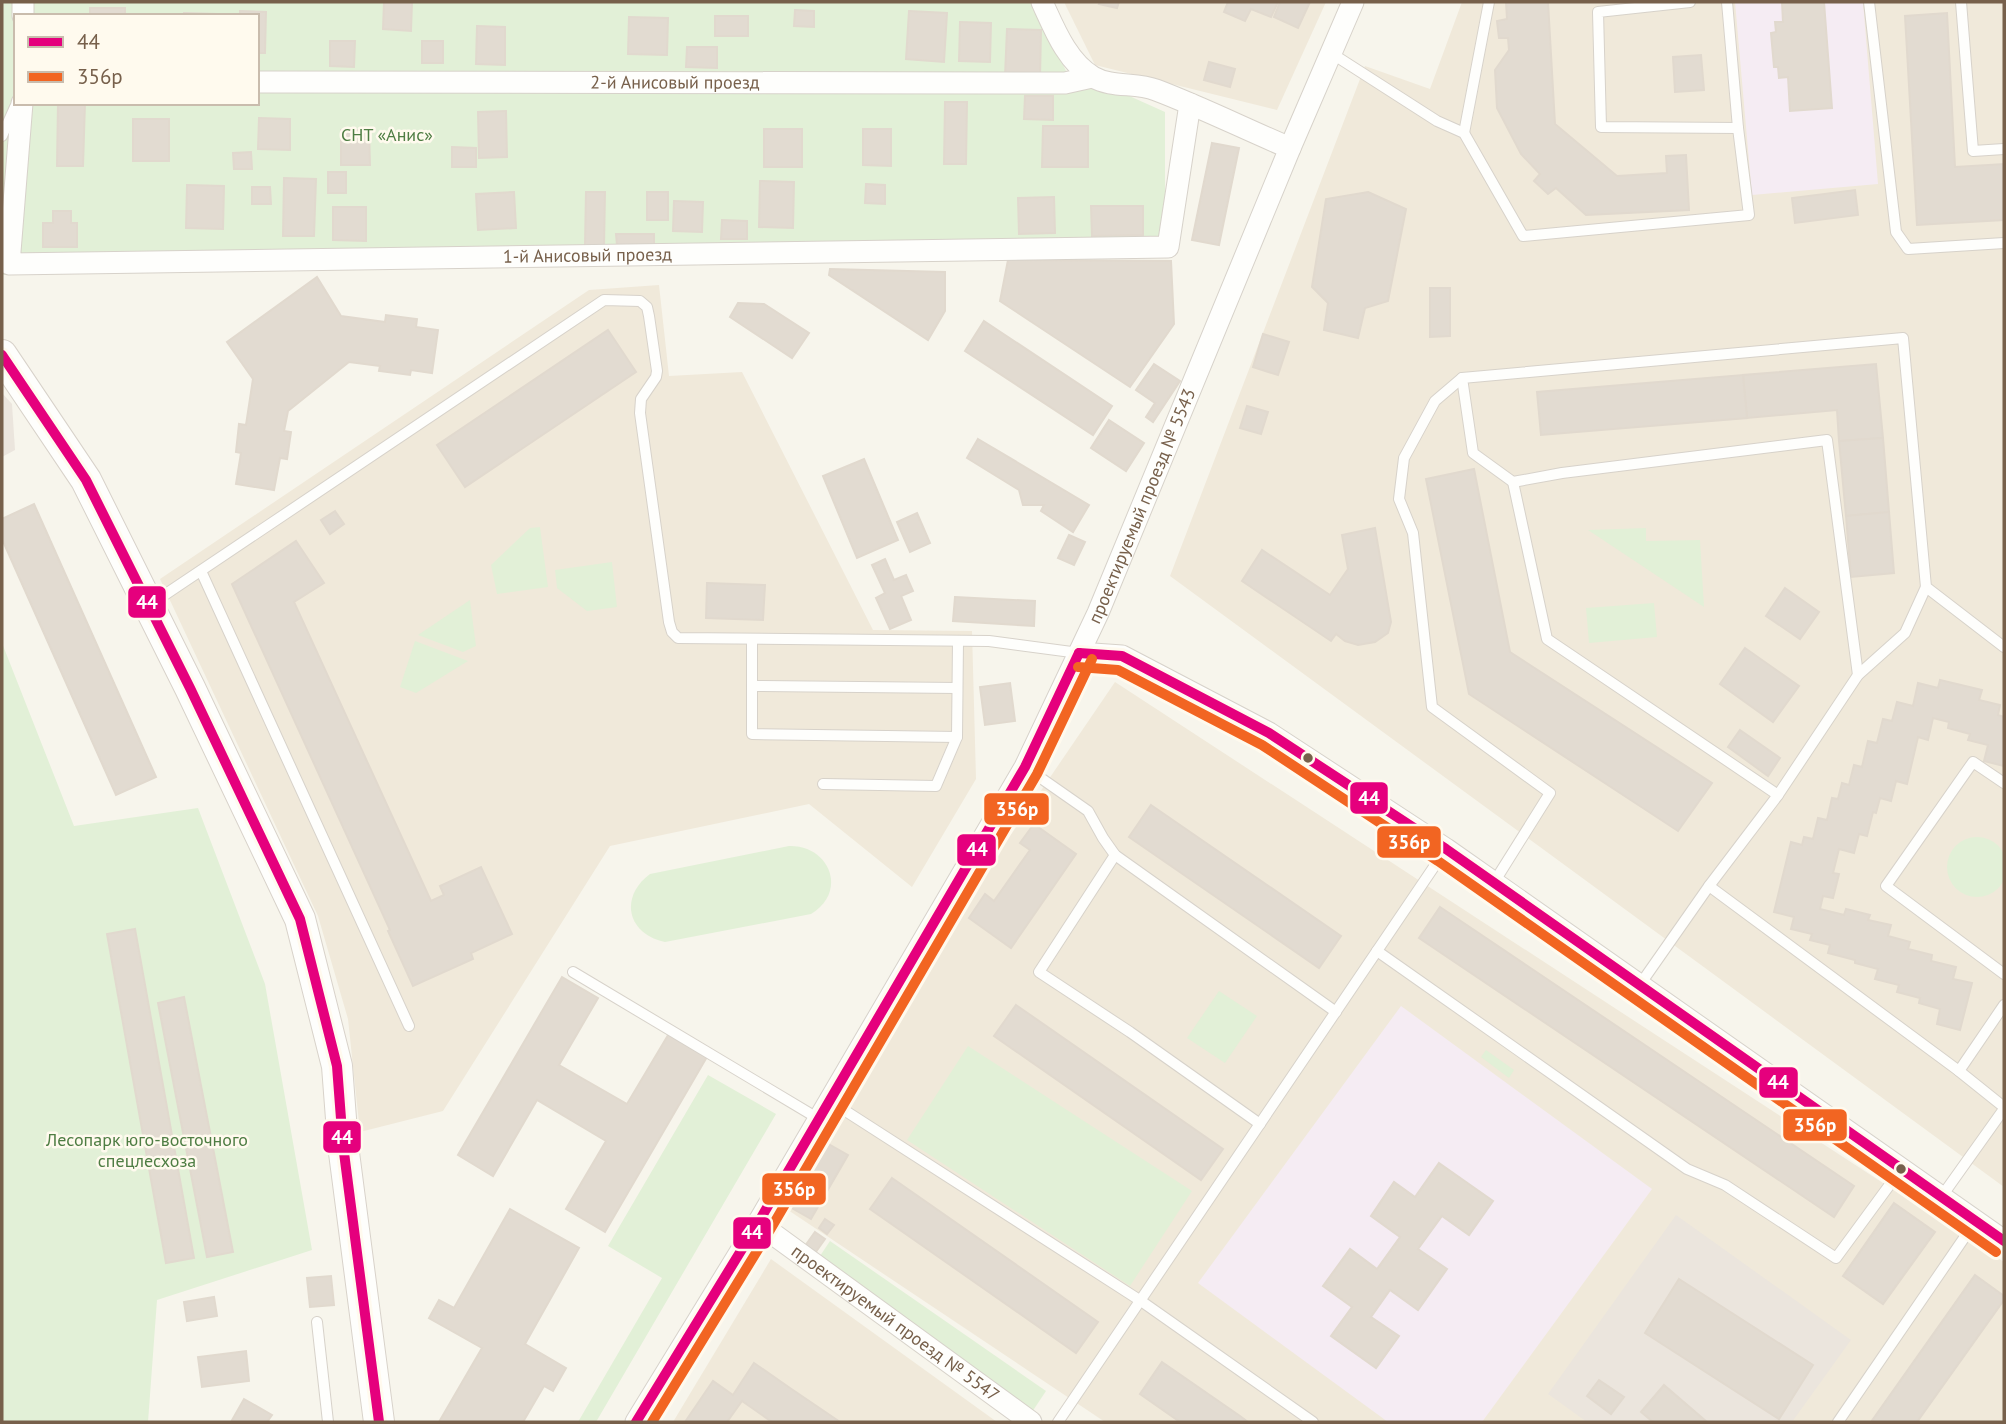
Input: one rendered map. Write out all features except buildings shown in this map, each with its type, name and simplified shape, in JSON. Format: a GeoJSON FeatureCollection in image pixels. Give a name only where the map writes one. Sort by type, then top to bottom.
{"type":"FeatureCollection","features":[{"type":"Feature","properties":{"kind":"street"},"geometry":{"type":"LineString","coordinates":[[1042,2],[1077,65],[1092,77],[1106,83],[1152,88],[1290,148]]}},
{"type":"Feature","properties":{"kind":"street","name":"проектируемый проезд № 5543"},"geometry":{"type":"LineString","coordinates":[[636,1422],[758,1223],[1025,767],[1103,600],[1353,2]]}},
{"type":"Feature","properties":{"kind":"street","name":"2-й Анисовый проезд"},"geometry":{"type":"LineString","coordinates":[[259,82],[1065,83],[1092,77]]}},
{"type":"Feature","properties":{"kind":"street","name":"1-й Анисовый проезд"},"geometry":{"type":"LineString","coordinates":[[22,105],[9,264],[1168,247],[1190,104]]}},
{"type":"Feature","properties":{"kind":"street"},"geometry":{"type":"LineString","coordinates":[[2,355],[86,480],[300,919],[337,1066],[343,1145],[379,1422]]}},
{"type":"Feature","properties":{"kind":"street"},"geometry":{"type":"LineString","coordinates":[[1079,653],[1122,656],[1269,733],[1446,849],[2004,1241]]}},
{"type":"Feature","properties":{"kind":"street","name":"проектируемый проезд № 5547"},"geometry":{"type":"LineString","coordinates":[[758,1223],[1031,1422]]}},
{"type":"Feature","properties":{"kind":"lane"},"geometry":{"type":"LineString","coordinates":[[1464,133],[1489,2]]}},
{"type":"Feature","properties":{"kind":"lane"},"geometry":{"type":"LineString","coordinates":[[1690,2],[1598,12],[1601,127],[1738,128]]}},
{"type":"Feature","properties":{"kind":"lane"},"geometry":{"type":"LineString","coordinates":[[1331,53],[1437,121],[1464,133],[1523,236],[1749,215],[1727,2]]}},
{"type":"Feature","properties":{"kind":"lane"},"geometry":{"type":"LineString","coordinates":[[1869,2],[1896,232],[1908,249],[2004,243]]}},
{"type":"Feature","properties":{"kind":"lane"},"geometry":{"type":"LineString","coordinates":[[1961,2],[1973,151],[2004,149]]}},
{"type":"Feature","properties":{"kind":"lane"},"geometry":{"type":"LineString","coordinates":[[2,136],[15,105]]}},
{"type":"Feature","properties":{"kind":"lane"},"geometry":{"type":"LineString","coordinates":[[149,605],[604,300],[631,299],[640,301],[647,307],[656,363],[656,377],[641,399],[639,413],[672,632],[678,638],[989,641],[1079,653]]}},
{"type":"Feature","properties":{"kind":"lane"},"geometry":{"type":"LineString","coordinates":[[1493,884],[1550,793],[1432,707],[1413,533],[1399,499],[1404,458],[1435,401],[1462,378],[1903,338],[1926,587],[1905,633],[1858,675],[1778,794],[1639,986]]}},
{"type":"Feature","properties":{"kind":"lane"},"geometry":{"type":"LineString","coordinates":[[1462,378],[1473,453],[1513,482],[1547,639],[1778,794]]}},
{"type":"Feature","properties":{"kind":"lane"},"geometry":{"type":"LineString","coordinates":[[1513,482],[1562,472],[1827,440],[1858,675]]}},
{"type":"Feature","properties":{"kind":"lane"},"geometry":{"type":"LineString","coordinates":[[201,571],[409,1026]]}},
{"type":"Feature","properties":{"kind":"lane"},"geometry":{"type":"LineString","coordinates":[[1926,587],[2004,648]]}},
{"type":"Feature","properties":{"kind":"lane"},"geometry":{"type":"LineString","coordinates":[[752,639],[752,734],[957,737]]}},
{"type":"Feature","properties":{"kind":"lane"},"geometry":{"type":"LineString","coordinates":[[823,784],[936,786],[957,737],[958,641]]}},
{"type":"Feature","properties":{"kind":"lane"},"geometry":{"type":"LineString","coordinates":[[752,686],[957,688]]}},
{"type":"Feature","properties":{"kind":"lane"},"geometry":{"type":"LineString","coordinates":[[2004,783],[1973,762],[1886,886],[2004,974]]}},
{"type":"Feature","properties":{"kind":"lane"},"geometry":{"type":"LineString","coordinates":[[1025,767],[1088,811],[1115,855],[1336,1012]]}},
{"type":"Feature","properties":{"kind":"lane"},"geometry":{"type":"LineString","coordinates":[[1058,1422],[1446,849]]}},
{"type":"Feature","properties":{"kind":"lane"},"geometry":{"type":"LineString","coordinates":[[1115,855],[1039,972],[1260,1124]]}},
{"type":"Feature","properties":{"kind":"lane"},"geometry":{"type":"LineString","coordinates":[[1709,886],[1959,1071],[2004,1108],[1942,1196]]}},
{"type":"Feature","properties":{"kind":"lane"},"geometry":{"type":"LineString","coordinates":[[1377,951],[1688,1170],[1725,1185],[1836,1258],[1902,1168]]}},
{"type":"Feature","properties":{"kind":"lane"},"geometry":{"type":"LineString","coordinates":[[573,972],[824,1110],[1141,1301],[1313,1422]]}},
{"type":"Feature","properties":{"kind":"lane"},"geometry":{"type":"LineString","coordinates":[[1959,1071],[2004,1005]]}},
{"type":"Feature","properties":{"kind":"lane"},"geometry":{"type":"LineString","coordinates":[[1838,1422],[1975,1222]]}},
{"type":"Feature","properties":{"kind":"lane"},"geometry":{"type":"LineString","coordinates":[[317,1322],[328,1422]]}},
{"type":"Feature","properties":{"kind":"shaded area"},"geometry":{"type":"Polygon","coordinates":[[[1064,2],[1326,2],[1277,110],[1095,65],[1064,2]]]}},
{"type":"Feature","properties":{"kind":"shaded area"},"geometry":{"type":"Polygon","coordinates":[[[1462,2],[2004,2],[2004,1187],[1170,576],[1365,66],[1430,89],[1462,2]]]}},
{"type":"Feature","properties":{"kind":"shaded area"},"geometry":{"type":"Polygon","coordinates":[[[1735,2],[1863,2],[1878,184],[1752,195],[1735,2]]]}},
{"type":"Feature","properties":{"kind":"shaded area"},"geometry":{"type":"Polygon","coordinates":[[[659,285],[669,376],[742,372],[873,630],[972,631],[976,779],[912,887],[809,804],[610,846],[443,1111],[360,1132],[348,1019],[318,916],[160,579],[589,290],[659,285]]]}},
{"type":"Feature","properties":{"kind":"shaded area"},"geometry":{"type":"Polygon","coordinates":[[[2,393],[12,404],[15,450],[2,457],[2,393]]]}},
{"type":"Feature","properties":{"kind":"shaded area"},"geometry":{"type":"Polygon","coordinates":[[[1115,682],[2004,1262],[2004,1422],[1105,1422],[785,1208],[946,930],[1115,682]]]}},
{"type":"Feature","properties":{"kind":"shaded area"},"geometry":{"type":"Polygon","coordinates":[[[1401,1006],[1652,1189],[1482,1422],[1388,1422],[1198,1283],[1401,1006]]]}},
{"type":"Feature","properties":{"kind":"shaded area"},"geometry":{"type":"Polygon","coordinates":[[[1676,1215],[1851,1340],[1792,1422],[1587,1422],[1548,1394],[1676,1215]]]}},
{"type":"Feature","properties":{"kind":"shaded area"},"geometry":{"type":"Polygon","coordinates":[[[771,1259],[997,1422],[673,1422],[771,1259]]]}},
{"type":"Feature","properties":{"kind":"green space","name":"СНТ «Анис»"},"geometry":{"type":"Polygon","coordinates":[[[2,2],[1034,2],[1066,71],[1086,86],[1096,90],[1116,90],[1165,112],[1165,252],[2,275],[2,2]]]}},
{"type":"Feature","properties":{"kind":"green space"},"geometry":{"type":"Polygon","coordinates":[[[540,527],[548,587],[497,594],[491,565],[530,528],[540,527]]]}},
{"type":"Feature","properties":{"kind":"green space"},"geometry":{"type":"Polygon","coordinates":[[[1646,528],[1646,541],[1700,540],[1704,607],[1588,530],[1646,528]]]}},
{"type":"Feature","properties":{"kind":"green space"},"geometry":{"type":"Polygon","coordinates":[[[612,562],[617,607],[587,611],[557,588],[555,570],[612,562]]]}},
{"type":"Feature","properties":{"kind":"green space"},"geometry":{"type":"Polygon","coordinates":[[[470,600],[476,646],[463,652],[418,635],[470,600]]]}},
{"type":"Feature","properties":{"kind":"green space"},"geometry":{"type":"Polygon","coordinates":[[[1654,603],[1657,637],[1589,643],[1586,608],[1654,603]]]}},
{"type":"Feature","properties":{"kind":"green space"},"geometry":{"type":"Polygon","coordinates":[[[415,641],[468,661],[416,693],[400,687],[415,641]]]}},
{"type":"Feature","properties":{"kind":"green space","name":"Лесопарк юго-восточного спецлесхоза"},"geometry":{"type":"Polygon","coordinates":[[[2,643],[74,826],[198,808],[265,984],[312,1250],[157,1300],[148,1422],[2,1422],[2,643]]]}},
{"type":"Feature","properties":{"kind":"green space"},"geometry":{"type":"Polygon","coordinates":[[[1977,837],[1998,846],[2007,867],[1998,888],[1977,897],[1956,888],[1947,867],[1956,846],[1977,837]]]}},
{"type":"Feature","properties":{"kind":"green space"},"geometry":{"type":"Polygon","coordinates":[[[789,846],[815,853],[824,861],[829,871],[829,894],[822,905],[811,914],[665,942],[652,938],[635,923],[631,904],[634,893],[650,874],[789,846]]]}},
{"type":"Feature","properties":{"kind":"green space"},"geometry":{"type":"Polygon","coordinates":[[[1219,991],[1257,1016],[1225,1063],[1187,1038],[1219,991]]]}},
{"type":"Feature","properties":{"kind":"green space"},"geometry":{"type":"Polygon","coordinates":[[[968,1046],[1192,1191],[1130,1286],[907,1140],[968,1046]]]}},
{"type":"Feature","properties":{"kind":"green space"},"geometry":{"type":"Polygon","coordinates":[[[1486,1050],[1514,1070],[1509,1078],[1481,1057],[1486,1050]]]}},
{"type":"Feature","properties":{"kind":"green space"},"geometry":{"type":"Polygon","coordinates":[[[708,1075],[776,1114],[596,1422],[578,1422],[662,1278],[608,1246],[708,1075]]]}},
{"type":"Feature","properties":{"kind":"green space"},"geometry":{"type":"Polygon","coordinates":[[[830,1241],[1046,1391],[1032,1412],[816,1262],[830,1241]]]}},
{"type":"Feature","properties":{"kind":"transit line","name":"44"},"geometry":{"type":"LineString","coordinates":[[2,355],[86,480],[190,688],[300,919],[337,1066],[343,1145],[379,1422]]}},
{"type":"Feature","properties":{"kind":"transit line","name":"44"},"geometry":{"type":"LineString","coordinates":[[1079,653],[1122,656],[1269,733],[1446,849],[2004,1241]]}},
{"type":"Feature","properties":{"kind":"transit line","name":"44"},"geometry":{"type":"LineString","coordinates":[[636,1422],[758,1223],[1025,767],[1079,653]]}},
{"type":"Feature","properties":{"kind":"transit line","name":"356р"},"geometry":{"type":"LineString","coordinates":[[652,1422],[770,1230],[1037,774],[1092,659]]}},
{"type":"Feature","properties":{"kind":"transit line","name":"356р"},"geometry":{"type":"LineString","coordinates":[[1078,667],[1118,670],[1262,745],[1438,861],[1996,1252]]}}]}
